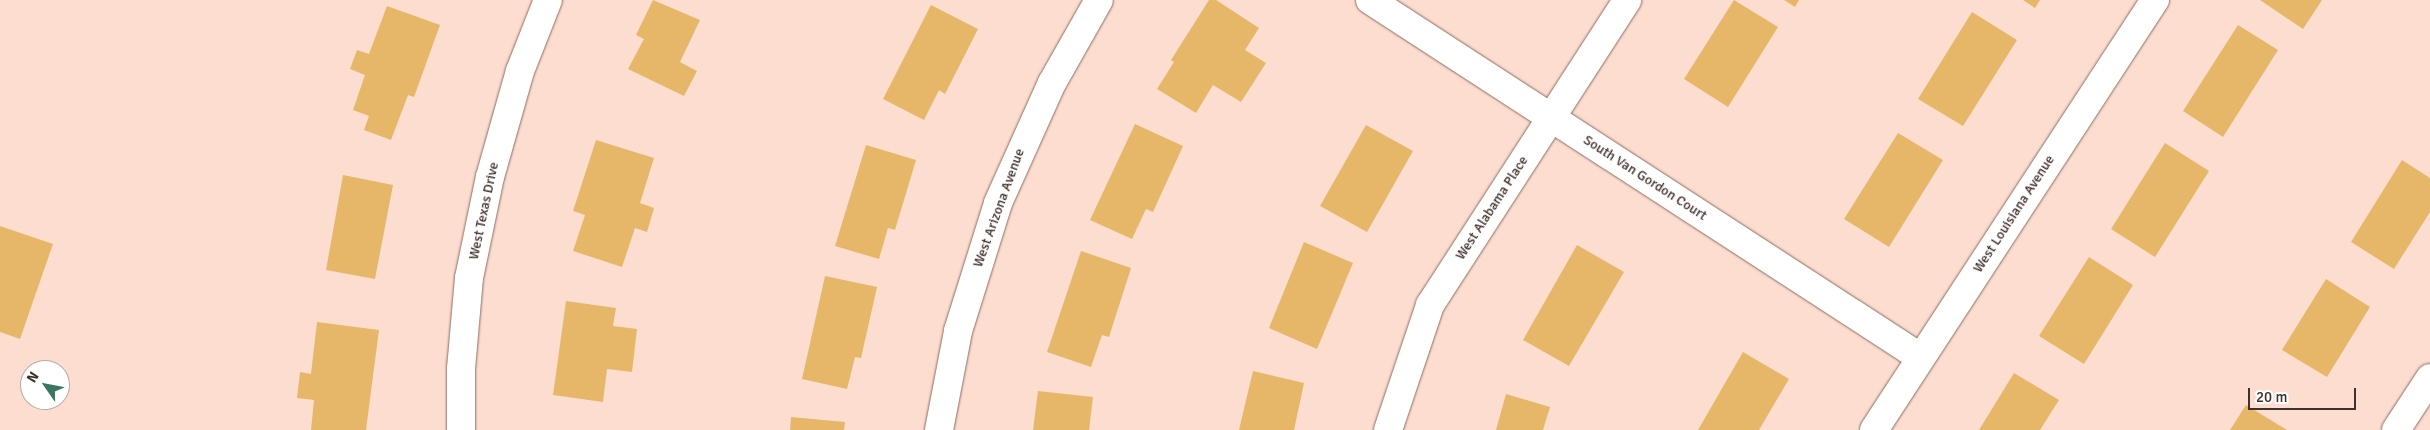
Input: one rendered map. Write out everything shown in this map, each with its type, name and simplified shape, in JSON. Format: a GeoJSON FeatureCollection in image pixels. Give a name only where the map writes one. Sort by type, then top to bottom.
{"type":"FeatureCollection","features":[{"type":"Feature","properties":{"kind":"street","name":"West Texas Drive"},"geometry":{"type":"LineString","coordinates":[[461,430],[461,369],[469,278],[490,177],[520,72],[548,0]]}},
{"type":"Feature","properties":{"kind":"street","name":"West Arizona Avenue"},"geometry":{"type":"LineString","coordinates":[[939,430],[958,332],[998,202],[1052,83],[1099,0]]}},
{"type":"Feature","properties":{"kind":"street","name":"South Van Gordon Court"},"geometry":{"type":"LineString","coordinates":[[1370,0],[1920,357]]}},
{"type":"Feature","properties":{"kind":"street","name":"West Alabama Place"},"geometry":{"type":"LineString","coordinates":[[1388,430],[1430,305],[1627,0]]}},
{"type":"Feature","properties":{"kind":"street","name":"West Louisiana Avenue"},"geometry":{"type":"LineString","coordinates":[[1874,430],[2155,0]]}},
{"type":"Feature","properties":{"kind":"street"},"geometry":{"type":"LineString","coordinates":[[2396,430],[2430,378]]}},
{"type":"Feature","properties":{"kind":"building"},"geometry":{"type":"Polygon","coordinates":[[[653,0],[700,20],[680,62],[697,71],[684,96],[628,69],[644,39],[636,35],[653,0]]]}},
{"type":"Feature","properties":{"kind":"building"},"geometry":{"type":"Polygon","coordinates":[[[1209,0],[1216,0],[1259,28],[1245,50],[1266,63],[1241,102],[1213,85],[1196,113],[1157,89],[1174,62],[1171,60],[1209,0]]]}},
{"type":"Feature","properties":{"kind":"building"},"geometry":{"type":"Polygon","coordinates":[[[1734,0],[1778,27],[1728,107],[1684,79],[1734,0]]]}},
{"type":"Feature","properties":{"kind":"building"},"geometry":{"type":"Polygon","coordinates":[[[1784,0],[1799,0],[1795,7],[1784,0]]]}},
{"type":"Feature","properties":{"kind":"building"},"geometry":{"type":"Polygon","coordinates":[[[2023,0],[2040,0],[2035,8],[2023,0]]]}},
{"type":"Feature","properties":{"kind":"building"},"geometry":{"type":"Polygon","coordinates":[[[2260,0],[2322,0],[2303,29],[2260,0]]]}},
{"type":"Feature","properties":{"kind":"building"},"geometry":{"type":"Polygon","coordinates":[[[931,5],[978,29],[945,94],[939,90],[924,120],[883,99],[931,5]]]}},
{"type":"Feature","properties":{"kind":"building"},"geometry":{"type":"Polygon","coordinates":[[[387,6],[440,25],[414,97],[408,95],[391,140],[364,130],[369,116],[353,110],[365,75],[350,69],[357,50],[369,54],[387,6]]]}},
{"type":"Feature","properties":{"kind":"building"},"geometry":{"type":"Polygon","coordinates":[[[1972,12],[2017,40],[1963,126],[1918,99],[1972,12]]]}},
{"type":"Feature","properties":{"kind":"building"},"geometry":{"type":"Polygon","coordinates":[[[2238,25],[2278,50],[2223,137],[2183,111],[2238,25]]]}},
{"type":"Feature","properties":{"kind":"building"},"geometry":{"type":"Polygon","coordinates":[[[1135,124],[1183,146],[1153,212],[1146,209],[1132,239],[1090,220],[1135,124]]]}},
{"type":"Feature","properties":{"kind":"building"},"geometry":{"type":"Polygon","coordinates":[[[1366,125],[1413,151],[1367,232],[1320,206],[1366,125]]]}},
{"type":"Feature","properties":{"kind":"building"},"geometry":{"type":"Polygon","coordinates":[[[1898,133],[1943,160],[1889,247],[1844,219],[1898,133]]]}},
{"type":"Feature","properties":{"kind":"building"},"geometry":{"type":"Polygon","coordinates":[[[596,140],[654,158],[640,203],[654,208],[647,232],[635,228],[622,267],[573,251],[585,215],[573,211],[596,140]]]}},
{"type":"Feature","properties":{"kind":"building"},"geometry":{"type":"Polygon","coordinates":[[[2165,143],[2209,171],[2155,257],[2111,229],[2165,143]]]}},
{"type":"Feature","properties":{"kind":"building"},"geometry":{"type":"Polygon","coordinates":[[[866,145],[916,160],[895,230],[888,228],[879,259],[835,246],[866,145]]]}},
{"type":"Feature","properties":{"kind":"building"},"geometry":{"type":"Polygon","coordinates":[[[2402,160],[2430,178],[2430,212],[2394,269],[2351,242],[2402,160]]]}},
{"type":"Feature","properties":{"kind":"building"},"geometry":{"type":"Polygon","coordinates":[[[343,175],[393,185],[375,279],[326,270],[343,175]]]}},
{"type":"Feature","properties":{"kind":"building"},"geometry":{"type":"Polygon","coordinates":[[[0,226],[53,244],[20,339],[0,332],[0,226]]]}},
{"type":"Feature","properties":{"kind":"building"},"geometry":{"type":"Polygon","coordinates":[[[1304,242],[1353,263],[1317,349],[1269,328],[1304,242]]]}},
{"type":"Feature","properties":{"kind":"building"},"geometry":{"type":"Polygon","coordinates":[[[1577,245],[1624,272],[1569,366],[1523,340],[1577,245]]]}},
{"type":"Feature","properties":{"kind":"building"},"geometry":{"type":"Polygon","coordinates":[[[1081,251],[1131,268],[1109,337],[1102,335],[1091,367],[1047,352],[1081,251]]]}},
{"type":"Feature","properties":{"kind":"building"},"geometry":{"type":"Polygon","coordinates":[[[2089,257],[2133,285],[2084,364],[2039,336],[2089,257]]]}},
{"type":"Feature","properties":{"kind":"building"},"geometry":{"type":"Polygon","coordinates":[[[825,276],[877,287],[861,358],[855,357],[847,389],[802,379],[825,276]]]}},
{"type":"Feature","properties":{"kind":"building"},"geometry":{"type":"Polygon","coordinates":[[[2326,279],[2370,307],[2327,377],[2282,350],[2326,279]]]}},
{"type":"Feature","properties":{"kind":"building"},"geometry":{"type":"Polygon","coordinates":[[[566,301],[616,308],[613,326],[637,329],[632,372],[607,369],[603,402],[553,395],[566,301]]]}},
{"type":"Feature","properties":{"kind":"building"},"geometry":{"type":"Polygon","coordinates":[[[317,322],[379,330],[366,430],[311,430],[314,400],[297,398],[300,372],[311,374],[317,322]]]}},
{"type":"Feature","properties":{"kind":"building"},"geometry":{"type":"Polygon","coordinates":[[[1743,352],[1789,379],[1759,430],[1698,430],[1743,352]]]}},
{"type":"Feature","properties":{"kind":"building"},"geometry":{"type":"Polygon","coordinates":[[[1253,371],[1304,383],[1294,430],[1239,430],[1253,371]]]}},
{"type":"Feature","properties":{"kind":"building"},"geometry":{"type":"Polygon","coordinates":[[[2014,373],[2059,400],[2040,430],[1979,430],[2014,373]]]}},
{"type":"Feature","properties":{"kind":"building"},"geometry":{"type":"Polygon","coordinates":[[[1038,391],[1093,397],[1089,430],[1033,430],[1038,391]]]}},
{"type":"Feature","properties":{"kind":"building"},"geometry":{"type":"Polygon","coordinates":[[[1506,394],[1550,407],[1543,430],[1496,430],[1506,394]]]}},
{"type":"Feature","properties":{"kind":"building"},"geometry":{"type":"Polygon","coordinates":[[[2246,405],[2287,430],[2230,430],[2246,405]]]}},
{"type":"Feature","properties":{"kind":"building"},"geometry":{"type":"Polygon","coordinates":[[[791,417],[845,422],[844,430],[790,430],[791,417]]]}}]}
